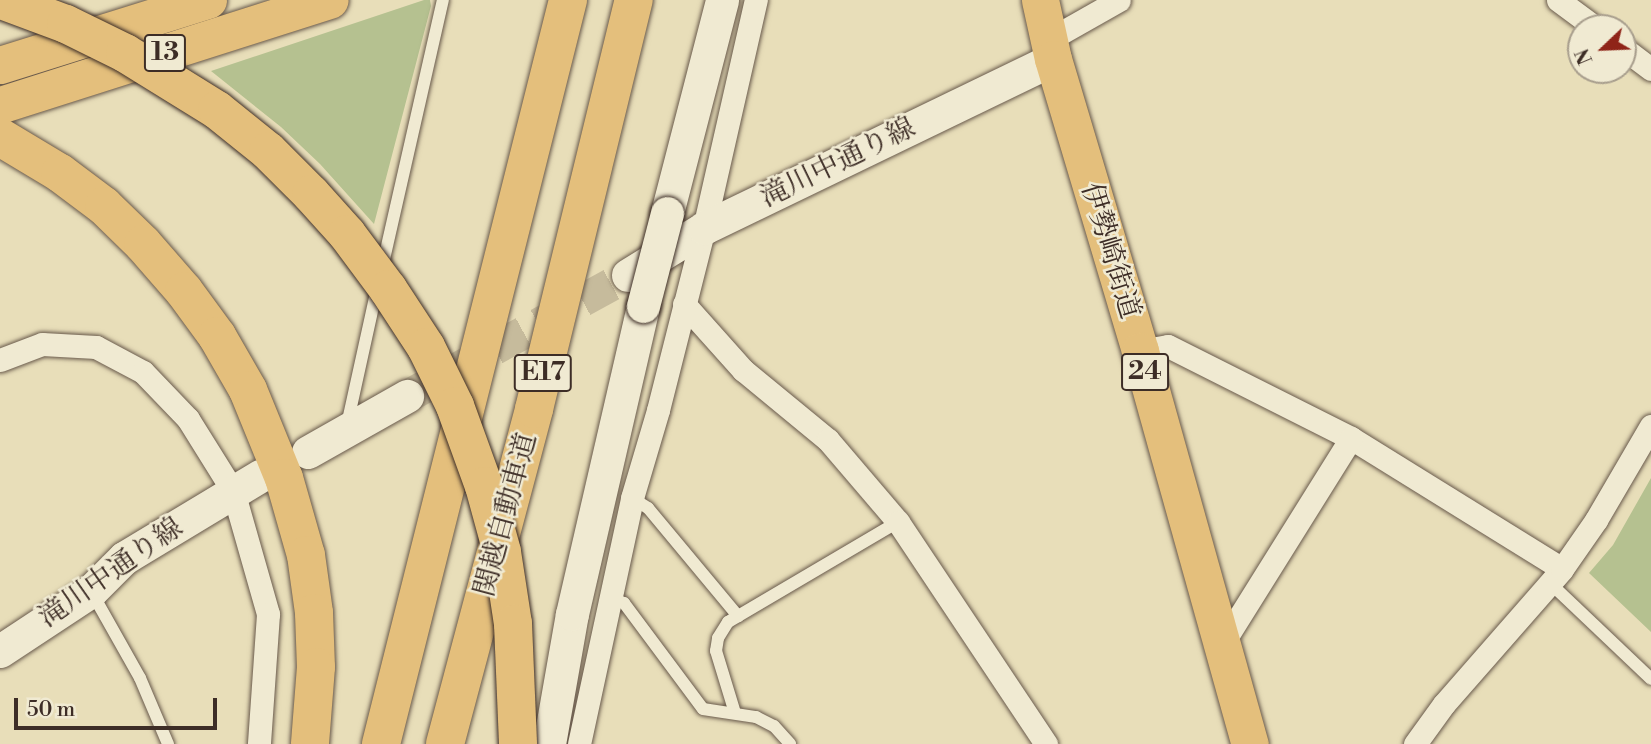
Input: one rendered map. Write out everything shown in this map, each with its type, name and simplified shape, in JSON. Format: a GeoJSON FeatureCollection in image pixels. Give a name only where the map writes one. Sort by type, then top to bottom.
{"type":"FeatureCollection","features":[{"type":"Feature","properties":{"kind":"highway","name":"E17"},"geometry":{"type":"LineString","coordinates":[[381,744],[568,0]]}},
{"type":"Feature","properties":{"kind":"highway","name":"関越自動車道"},"geometry":{"type":"LineString","coordinates":[[445,744],[534,409],[634,0]]}},
{"type":"Feature","properties":{"kind":"highway"},"geometry":{"type":"LineString","coordinates":[[2,1],[66,24],[125,53],[217,110],[268,151],[311,194],[347,234],[388,289],[426,347],[455,406],[484,486],[502,552],[513,624],[518,744]]}},
{"type":"Feature","properties":{"kind":"highway"},"geometry":{"type":"LineString","coordinates":[[10,142],[104,206],[143,244],[210,327],[248,390],[288,490],[306,555],[314,612],[316,667],[310,744]]}},
{"type":"Feature","properties":{"kind":"main road","name":"13"},"geometry":{"type":"LineString","coordinates":[[0,65],[208,0]]}},
{"type":"Feature","properties":{"kind":"main road","name":"13"},"geometry":{"type":"LineString","coordinates":[[0,105],[330,0]]}},
{"type":"Feature","properties":{"kind":"main road","name":"伊勢崎街道"},"geometry":{"type":"LineString","coordinates":[[1040,0],[1051,49],[1140,351],[1250,744]]}},
{"type":"Feature","properties":{"kind":"street"},"geometry":{"type":"LineString","coordinates":[[549,744],[572,614],[643,306],[722,0]]}},
{"type":"Feature","properties":{"kind":"street"},"geometry":{"type":"LineString","coordinates":[[579,744],[632,498],[658,410],[704,228],[756,0]]}},
{"type":"Feature","properties":{"kind":"street","name":"滝川中通り線"},"geometry":{"type":"LineString","coordinates":[[628,275],[704,228],[1051,49],[1119,0]]}},
{"type":"Feature","properties":{"kind":"street"},"geometry":{"type":"LineString","coordinates":[[1559,0],[1578,14]]}},
{"type":"Feature","properties":{"kind":"street"},"geometry":{"type":"LineString","coordinates":[[684,304],[743,370],[828,440],[898,522],[1046,744]]}},
{"type":"Feature","properties":{"kind":"street"},"geometry":{"type":"LineString","coordinates":[[0,360],[42,344],[96,347],[143,372],[246,484],[268,614],[259,744]]}},
{"type":"Feature","properties":{"kind":"street"},"geometry":{"type":"LineString","coordinates":[[1140,351],[1168,346],[1351,438],[1556,576]]}},
{"type":"Feature","properties":{"kind":"street"},"geometry":{"type":"LineString","coordinates":[[308,452],[346,428],[407,396]]}},
{"type":"Feature","properties":{"kind":"street"},"geometry":{"type":"LineString","coordinates":[[1415,744],[1444,704],[1556,576],[1596,520],[1651,426]]}},
{"type":"Feature","properties":{"kind":"street"},"geometry":{"type":"LineString","coordinates":[[1221,646],[1351,438]]}},
{"type":"Feature","properties":{"kind":"street","name":"滝川中通り線"},"geometry":{"type":"LineString","coordinates":[[0,651],[91,591],[124,558],[246,484]]}},
{"type":"Feature","properties":{"kind":"lane"},"geometry":{"type":"LineString","coordinates":[[346,428],[443,0]]}},
{"type":"Feature","properties":{"kind":"lane"},"geometry":{"type":"LineString","coordinates":[[632,498],[648,508],[738,616]]}},
{"type":"Feature","properties":{"kind":"lane"},"geometry":{"type":"LineString","coordinates":[[735,713],[716,651],[718,638],[728,622],[898,522]]}},
{"type":"Feature","properties":{"kind":"lane"},"geometry":{"type":"LineString","coordinates":[[1556,576],[1651,679]]}},
{"type":"Feature","properties":{"kind":"lane"},"geometry":{"type":"LineString","coordinates":[[91,591],[140,678],[168,744]]}},
{"type":"Feature","properties":{"kind":"lane"},"geometry":{"type":"LineString","coordinates":[[610,598],[624,603],[703,709],[756,717],[774,726],[790,744]]}},
{"type":"Feature","properties":{"kind":"green space"},"geometry":{"type":"Polygon","coordinates":[[[430,0],[431,6],[374,224],[320,164],[281,127],[211,71],[430,0]]]}},
{"type":"Feature","properties":{"kind":"green space"},"geometry":{"type":"Polygon","coordinates":[[[1651,478],[1651,632],[1589,573],[1613,545],[1651,478]]]}},
{"type":"Feature","properties":{"kind":"tunnel"},"geometry":{"type":"LineString","coordinates":[[407,396],[628,275]]}}]}
